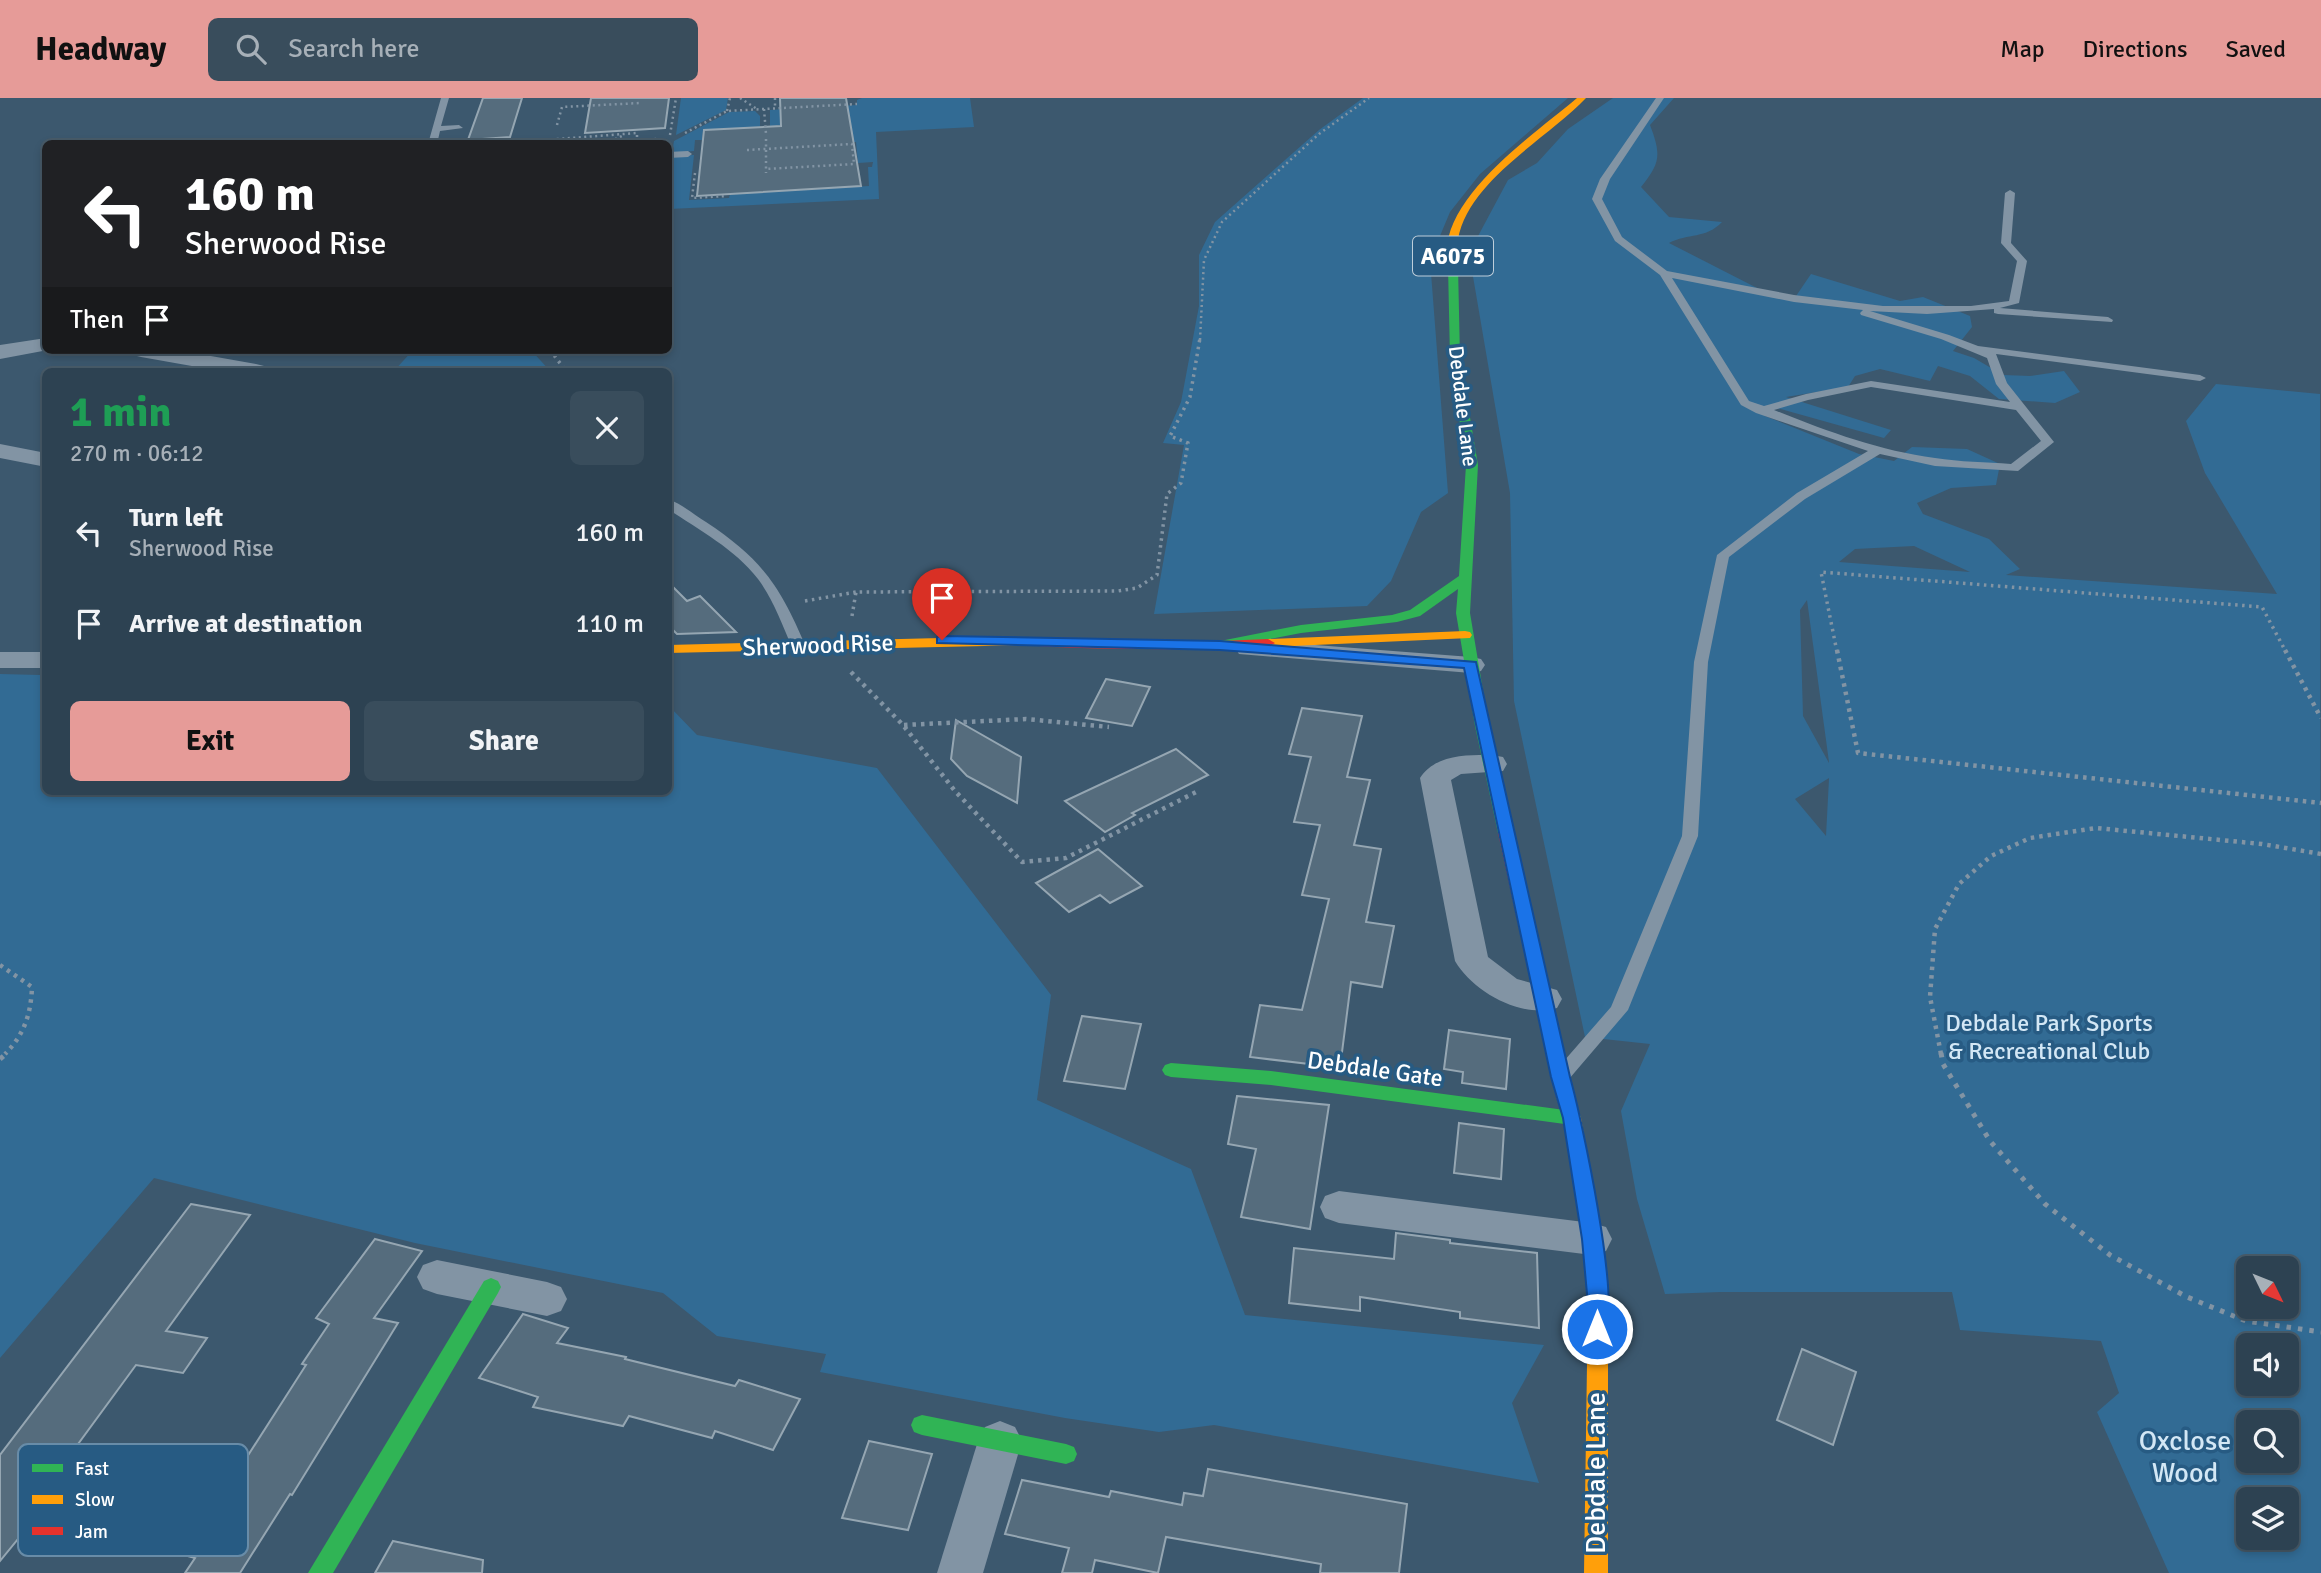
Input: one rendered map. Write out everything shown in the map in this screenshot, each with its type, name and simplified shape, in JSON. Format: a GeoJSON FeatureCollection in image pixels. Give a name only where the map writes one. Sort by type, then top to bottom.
{"type":"FeatureCollection","features":[{"type":"Feature","properties":{"kind":"main road","name":"Debdale Lane"},"geometry":{"type":"LineString","coordinates":[[1582,98],[1493,176],[1467,205],[1453,237],[1455,358],[1472,466],[1463,613],[1465,635],[1560,1077],[1572,1118],[1592,1239],[1598,1294],[1596,1573]]}},
{"type":"Feature","properties":{"kind":"main road"},"geometry":{"type":"LineString","coordinates":[[1220,645],[1301,629],[1392,619],[1415,613],[1466,577]]}},
{"type":"Feature","properties":{"kind":"main road","name":"Sherwood Rise"},"geometry":{"type":"LineString","coordinates":[[672,649],[799,647],[942,640],[1220,645],[1465,635]]}},
{"type":"Feature","properties":{"kind":"main road","name":"Debdale Gate"},"geometry":{"type":"LineString","coordinates":[[1171,1070],[1271,1078],[1572,1118]]}},
{"type":"Feature","properties":{"kind":"main road"},"geometry":{"type":"LineString","coordinates":[[320,1573],[491,1287]]}},
{"type":"Feature","properties":{"kind":"main road"},"geometry":{"type":"LineString","coordinates":[[922,1425],[1066,1454]]}},
{"type":"Feature","properties":{"kind":"street"},"geometry":{"type":"LineString","coordinates":[[0,352],[42,345]]}},
{"type":"Feature","properties":{"kind":"street"},"geometry":{"type":"LineString","coordinates":[[163,354],[240,368]]}},
{"type":"Feature","properties":{"kind":"street"},"geometry":{"type":"LineString","coordinates":[[0,451],[42,459]]}},
{"type":"Feature","properties":{"kind":"street","name":"Sherwood Rise"},"geometry":{"type":"LineString","coordinates":[[1220,645],[1471,665]]}},
{"type":"Feature","properties":{"kind":"street"},"geometry":{"type":"LineString","coordinates":[[0,660],[42,660]]}},
{"type":"Feature","properties":{"kind":"street"},"geometry":{"type":"LineString","coordinates":[[1492,764],[1452,766],[1441,771],[1435,778],[1472,961],[1489,980],[1508,991],[1545,999]]}},
{"type":"Feature","properties":{"kind":"street"},"geometry":{"type":"LineString","coordinates":[[1339,1207],[1592,1239]]}},
{"type":"Feature","properties":{"kind":"street"},"geometry":{"type":"LineString","coordinates":[[437,1277],[547,1299]]}},
{"type":"Feature","properties":{"kind":"street"},"geometry":{"type":"LineString","coordinates":[[960,1573],[1000,1441]]}},
{"type":"Feature","properties":{"kind":"lane"},"geometry":{"type":"LineString","coordinates":[[433,140],[445,98]]}},
{"type":"Feature","properties":{"kind":"lane"},"geometry":{"type":"LineString","coordinates":[[1660,98],[1605,179],[1597,199],[1618,239],[1664,273],[1745,403],[1760,411],[1878,450],[1935,462],[2014,468],[2048,442],[2002,384],[1992,356],[1945,337],[1843,306],[1664,273]]}},
{"type":"Feature","properties":{"kind":"lane"},"geometry":{"type":"LineString","coordinates":[[436,129],[459,128]]}},
{"type":"Feature","properties":{"kind":"lane"},"geometry":{"type":"LineString","coordinates":[[672,155],[688,154]]}},
{"type":"Feature","properties":{"kind":"lane"},"geometry":{"type":"LineString","coordinates":[[1979,310],[2014,303],[2022,261],[2006,243],[2010,193]]}},
{"type":"Feature","properties":{"kind":"lane"},"geometry":{"type":"LineString","coordinates":[[1843,306],[1979,310],[2108,320]]}},
{"type":"Feature","properties":{"kind":"lane"},"geometry":{"type":"LineString","coordinates":[[1974,349],[2200,378]]}},
{"type":"Feature","properties":{"kind":"lane"},"geometry":{"type":"LineString","coordinates":[[1760,411],[1806,397],[1871,384],[2021,407]]}},
{"type":"Feature","properties":{"kind":"lane"},"geometry":{"type":"LineString","coordinates":[[1560,1077],[1619,1010],[1690,836],[1701,662],[1723,555],[1801,496],[1878,450]]}},
{"type":"Feature","properties":{"kind":"lane"},"geometry":{"type":"LineString","coordinates":[[672,506],[739,552],[756,568],[777,597],[799,647]]}},
{"type":"Feature","properties":{"kind":"path"},"geometry":{"type":"LineString","coordinates":[[557,125],[566,98]]}},
{"type":"Feature","properties":{"kind":"path"},"geometry":{"type":"LineString","coordinates":[[676,98],[670,138],[677,138],[727,111],[857,104]]}},
{"type":"Feature","properties":{"kind":"path"},"geometry":{"type":"LineString","coordinates":[[727,111],[730,98]]}},
{"type":"Feature","properties":{"kind":"path"},"geometry":{"type":"LineString","coordinates":[[740,98],[758,109]]}},
{"type":"Feature","properties":{"kind":"path"},"geometry":{"type":"LineString","coordinates":[[775,98],[775,108]]}},
{"type":"Feature","properties":{"kind":"path"},"geometry":{"type":"LineString","coordinates":[[804,601],[856,592],[1118,591],[1136,588],[1157,575],[1167,494],[1181,483],[1185,447],[1188,443],[1170,436],[1190,397],[1200,349],[1204,260],[1222,222],[1320,134],[1369,98]]}},
{"type":"Feature","properties":{"kind":"path"},"geometry":{"type":"LineString","coordinates":[[564,107],[639,103]]}},
{"type":"Feature","properties":{"kind":"path"},"geometry":{"type":"LineString","coordinates":[[764,109],[766,134]]}},
{"type":"Feature","properties":{"kind":"path"},"geometry":{"type":"LineString","coordinates":[[535,140],[637,133],[637,140],[659,139]]}},
{"type":"Feature","properties":{"kind":"path"},"geometry":{"type":"LineString","coordinates":[[615,140],[628,134]]}},
{"type":"Feature","properties":{"kind":"path"},"geometry":{"type":"LineString","coordinates":[[747,150],[766,149],[852,144],[853,164],[766,171],[766,149],[766,139]]}},
{"type":"Feature","properties":{"kind":"path"},"geometry":{"type":"LineString","coordinates":[[695,164],[692,198],[727,196]]}},
{"type":"Feature","properties":{"kind":"path"},"geometry":{"type":"LineString","coordinates":[[553,354],[564,368]]}},
{"type":"Feature","properties":{"kind":"path"},"geometry":{"type":"LineString","coordinates":[[2321,718],[2262,607],[1821,572],[1858,753],[2321,803]]}},
{"type":"Feature","properties":{"kind":"path"},"geometry":{"type":"LineString","coordinates":[[851,619],[856,592]]}},
{"type":"Feature","properties":{"kind":"path"},"geometry":{"type":"LineString","coordinates":[[834,645],[860,684],[903,725],[955,791],[1022,862],[1066,858],[1200,790]]}},
{"type":"Feature","properties":{"kind":"path"},"geometry":{"type":"LineString","coordinates":[[903,725],[1026,719],[1109,727]]}},
{"type":"Feature","properties":{"kind":"path"},"geometry":{"type":"LineString","coordinates":[[2321,855],[2262,844],[2096,828],[2029,838],[1991,856],[1959,884],[1935,929],[1930,997],[1943,1064],[1990,1142],[2045,1204],[2110,1255],[2187,1297],[2246,1321],[2321,1332]]}},
{"type":"Feature","properties":{"kind":"path"},"geometry":{"type":"LineString","coordinates":[[0,965],[32,987],[32,1013],[15,1046],[0,1059]]}},
{"type":"Feature","properties":{"kind":"green space"},"geometry":{"type":"Polygon","coordinates":[[[681,98],[728,98],[726,110],[676,135],[681,98]]]}},
{"type":"Feature","properties":{"kind":"green space"},"geometry":{"type":"Polygon","coordinates":[[[970,98],[974,127],[876,132],[879,199],[672,209],[672,156],[694,155],[689,200],[729,198],[730,194],[869,186],[868,167],[872,167],[873,162],[858,163],[850,122],[770,126],[770,110],[857,105],[857,100],[970,98]]]}},
{"type":"Feature","properties":{"kind":"green space"},"geometry":{"type":"Polygon","coordinates":[[[1363,98],[1568,98],[1480,174],[1450,212],[1430,260],[1448,493],[1421,512],[1391,581],[1367,606],[1154,614],[1184,445],[1163,443],[1181,402],[1199,306],[1199,255],[1215,222],[1319,130],[1363,98]]]}},
{"type":"Feature","properties":{"kind":"green space"},"geometry":{"type":"Polygon","coordinates":[[[1613,98],[1674,98],[1650,125],[1657,158],[1641,187],[1669,217],[1722,222],[1710,231],[1669,243],[1759,289],[1794,299],[1811,274],[1900,301],[1923,297],[1970,316],[1972,327],[1953,351],[1974,358],[2003,375],[2030,376],[2064,371],[2080,392],[2055,403],[1999,399],[1970,376],[1938,366],[1930,381],[1880,369],[1855,376],[1848,387],[1786,397],[1891,430],[1884,438],[1770,406],[1765,416],[1859,454],[1894,461],[1912,447],[1967,449],[2000,464],[1996,485],[1951,488],[1917,503],[1923,514],[1989,539],[2020,569],[2006,575],[2277,594],[2205,473],[2186,421],[2216,384],[2320,394],[2321,1573],[2169,1573],[2097,1412],[2119,1393],[2101,1341],[1960,1330],[1952,1292],[1665,1294],[1637,1199],[1621,1111],[1650,1044],[1585,1037],[1514,701],[1510,493],[1469,253],[1508,180],[1537,163],[1568,129],[1613,98]],[[1914,546],[1855,549],[1839,562],[1970,572],[1914,546]],[[1807,600],[1800,610],[1803,716],[1829,763],[1807,600]],[[1829,778],[1795,799],[1826,836],[1829,778]]]}},
{"type":"Feature","properties":{"kind":"green space"},"geometry":{"type":"Polygon","coordinates":[[[755,111],[760,116],[760,127],[703,130],[702,140],[695,140],[694,151],[672,153],[674,141],[729,112],[755,111]]]}},
{"type":"Feature","properties":{"kind":"green space"},"geometry":{"type":"Polygon","coordinates":[[[409,354],[535,354],[547,368],[397,368],[409,354]]]}},
{"type":"Feature","properties":{"kind":"green space"},"geometry":{"type":"Polygon","coordinates":[[[42,673],[42,795],[672,795],[672,709],[697,735],[877,768],[1051,995],[1037,1100],[1191,1169],[1245,1315],[1544,1345],[1512,1403],[1539,1483],[1214,1425],[1159,1432],[1065,1418],[820,1372],[826,1354],[717,1336],[663,1293],[415,1243],[154,1178],[0,1358],[0,674],[40,675],[42,673]]]}},
{"type":"Feature","properties":{"kind":"building"},"geometry":{"type":"Polygon","coordinates":[[[483,98],[522,98],[510,137],[468,140],[483,98]]]}},
{"type":"Feature","properties":{"kind":"building"},"geometry":{"type":"Polygon","coordinates":[[[591,98],[669,98],[665,128],[585,133],[591,98]]]}},
{"type":"Feature","properties":{"kind":"building"},"geometry":{"type":"Polygon","coordinates":[[[780,98],[846,98],[861,186],[697,196],[704,130],[781,126],[780,98]]]}},
{"type":"Feature","properties":{"kind":"building"},"geometry":{"type":"Polygon","coordinates":[[[672,586],[687,601],[700,596],[736,632],[677,634],[672,629],[672,586]]]}},
{"type":"Feature","properties":{"kind":"building"},"geometry":{"type":"Polygon","coordinates":[[[1106,679],[1150,687],[1132,726],[1086,718],[1106,679]]]}},
{"type":"Feature","properties":{"kind":"building"},"geometry":{"type":"Polygon","coordinates":[[[1302,708],[1362,716],[1347,777],[1370,780],[1354,845],[1381,849],[1366,922],[1394,926],[1382,987],[1351,982],[1341,1060],[1335,1060],[1334,1067],[1250,1057],[1260,1005],[1302,1010],[1329,899],[1302,895],[1320,825],[1294,822],[1311,757],[1289,754],[1302,708]]]}},
{"type":"Feature","properties":{"kind":"building"},"geometry":{"type":"Polygon","coordinates":[[[956,720],[1021,757],[1017,803],[967,776],[951,759],[956,720]]]}},
{"type":"Feature","properties":{"kind":"building"},"geometry":{"type":"Polygon","coordinates":[[[1176,749],[1208,775],[1132,813],[1135,815],[1105,832],[1065,801],[1176,749]]]}},
{"type":"Feature","properties":{"kind":"building"},"geometry":{"type":"Polygon","coordinates":[[[1098,849],[1142,886],[1110,903],[1100,895],[1069,912],[1036,883],[1098,849]]]}},
{"type":"Feature","properties":{"kind":"building"},"geometry":{"type":"Polygon","coordinates":[[[1082,1016],[1141,1024],[1125,1089],[1064,1081],[1082,1016]]]}},
{"type":"Feature","properties":{"kind":"building"},"geometry":{"type":"Polygon","coordinates":[[[1449,1030],[1510,1039],[1506,1089],[1462,1083],[1463,1072],[1444,1069],[1449,1030]]]}},
{"type":"Feature","properties":{"kind":"building"},"geometry":{"type":"Polygon","coordinates":[[[1237,1096],[1329,1105],[1310,1229],[1241,1217],[1256,1149],[1228,1144],[1237,1096]]]}},
{"type":"Feature","properties":{"kind":"building"},"geometry":{"type":"Polygon","coordinates":[[[1459,1123],[1504,1129],[1501,1179],[1454,1173],[1459,1123]]]}},
{"type":"Feature","properties":{"kind":"building"},"geometry":{"type":"Polygon","coordinates":[[[191,1204],[250,1215],[166,1331],[207,1338],[183,1373],[136,1365],[78,1444],[18,1444],[18,1539],[0,1561],[0,1455],[191,1204]]]}},
{"type":"Feature","properties":{"kind":"building"},"geometry":{"type":"Polygon","coordinates":[[[1396,1233],[1450,1240],[1450,1243],[1537,1253],[1539,1328],[1460,1318],[1460,1312],[1360,1297],[1360,1311],[1289,1303],[1294,1248],[1394,1259],[1396,1233]]]}},
{"type":"Feature","properties":{"kind":"building"},"geometry":{"type":"Polygon","coordinates":[[[375,1239],[422,1251],[374,1318],[398,1323],[292,1495],[290,1494],[240,1573],[185,1573],[195,1558],[188,1556],[248,1556],[248,1455],[329,1324],[316,1318],[375,1239]]]}},
{"type":"Feature","properties":{"kind":"building"},"geometry":{"type":"Polygon","coordinates":[[[523,1314],[568,1328],[557,1343],[626,1357],[625,1359],[735,1386],[739,1380],[800,1399],[773,1450],[715,1431],[712,1438],[629,1416],[623,1426],[533,1407],[538,1397],[479,1378],[523,1314]]]}},
{"type":"Feature","properties":{"kind":"building"},"geometry":{"type":"Polygon","coordinates":[[[1802,1349],[1856,1372],[1833,1445],[1777,1420],[1802,1349]]]}},
{"type":"Feature","properties":{"kind":"building"},"geometry":{"type":"Polygon","coordinates":[[[869,1441],[932,1454],[908,1530],[842,1518],[869,1441]]]}},
{"type":"Feature","properties":{"kind":"building"},"geometry":{"type":"Polygon","coordinates":[[[1208,1469],[1407,1504],[1399,1573],[1320,1573],[1321,1564],[1166,1537],[1158,1573],[1095,1560],[1092,1573],[1062,1573],[1069,1548],[1005,1534],[1022,1480],[1109,1497],[1111,1491],[1182,1505],[1184,1493],[1203,1496],[1208,1469]]]}},
{"type":"Feature","properties":{"kind":"building"},"geometry":{"type":"Polygon","coordinates":[[[393,1541],[483,1560],[482,1573],[375,1573],[393,1541]]]}},
{"type":"Feature","properties":{"kind":"traffic: fast"},"geometry":{"type":"LineString","coordinates":[[1453,266],[1455,358],[1472,465],[1463,613],[1482,726],[1506,833]]}},
{"type":"Feature","properties":{"kind":"traffic: fast"},"geometry":{"type":"LineString","coordinates":[[1220,645],[1301,629],[1392,619],[1415,613],[1466,577]]}},
{"type":"Feature","properties":{"kind":"traffic: fast"},"geometry":{"type":"LineString","coordinates":[[1171,1070],[1271,1078],[1572,1118]]}},
{"type":"Feature","properties":{"kind":"traffic: fast"},"geometry":{"type":"LineString","coordinates":[[320,1573],[491,1287]]}},
{"type":"Feature","properties":{"kind":"traffic: fast"},"geometry":{"type":"LineString","coordinates":[[922,1425],[1066,1454]]}},
{"type":"Feature","properties":{"kind":"traffic: slow"},"geometry":{"type":"LineString","coordinates":[[1453,266],[1453,239],[1459,221],[1471,202],[1507,162],[1582,98]]}},
{"type":"Feature","properties":{"kind":"traffic: slow"},"geometry":{"type":"LineString","coordinates":[[1268,643],[1465,635]]}},
{"type":"Feature","properties":{"kind":"traffic: slow"},"geometry":{"type":"LineString","coordinates":[[672,649],[1025,641]]}},
{"type":"Feature","properties":{"kind":"traffic: slow"},"geometry":{"type":"LineString","coordinates":[[1565,1096],[1572,1118],[1592,1239],[1598,1294],[1596,1573]]}},
{"type":"Feature","properties":{"kind":"traffic: jam"},"geometry":{"type":"LineString","coordinates":[[1025,641],[1220,645],[1268,643]]}},
{"type":"Feature","properties":{"kind":"traffic: jam"},"geometry":{"type":"LineString","coordinates":[[1506,833],[1565,1096]]}},
{"type":"Feature","properties":{"kind":"route"},"geometry":{"type":"LineString","coordinates":[[942,640],[1220,645],[1471,665],[1482,726],[1560,1077],[1572,1118],[1592,1239],[1598,1294],[1597,1329]]}},
{"type":"Feature","properties":{"kind":"park label","name":"Debdale Park Sports & Recreational Club"},"geometry":{"type":"Point","coordinates":[2049,1037]}},
{"type":"Feature","properties":{"kind":"park label","name":"Oxclose Wood"},"geometry":{"type":"Point","coordinates":[2185,1457]}}]}
